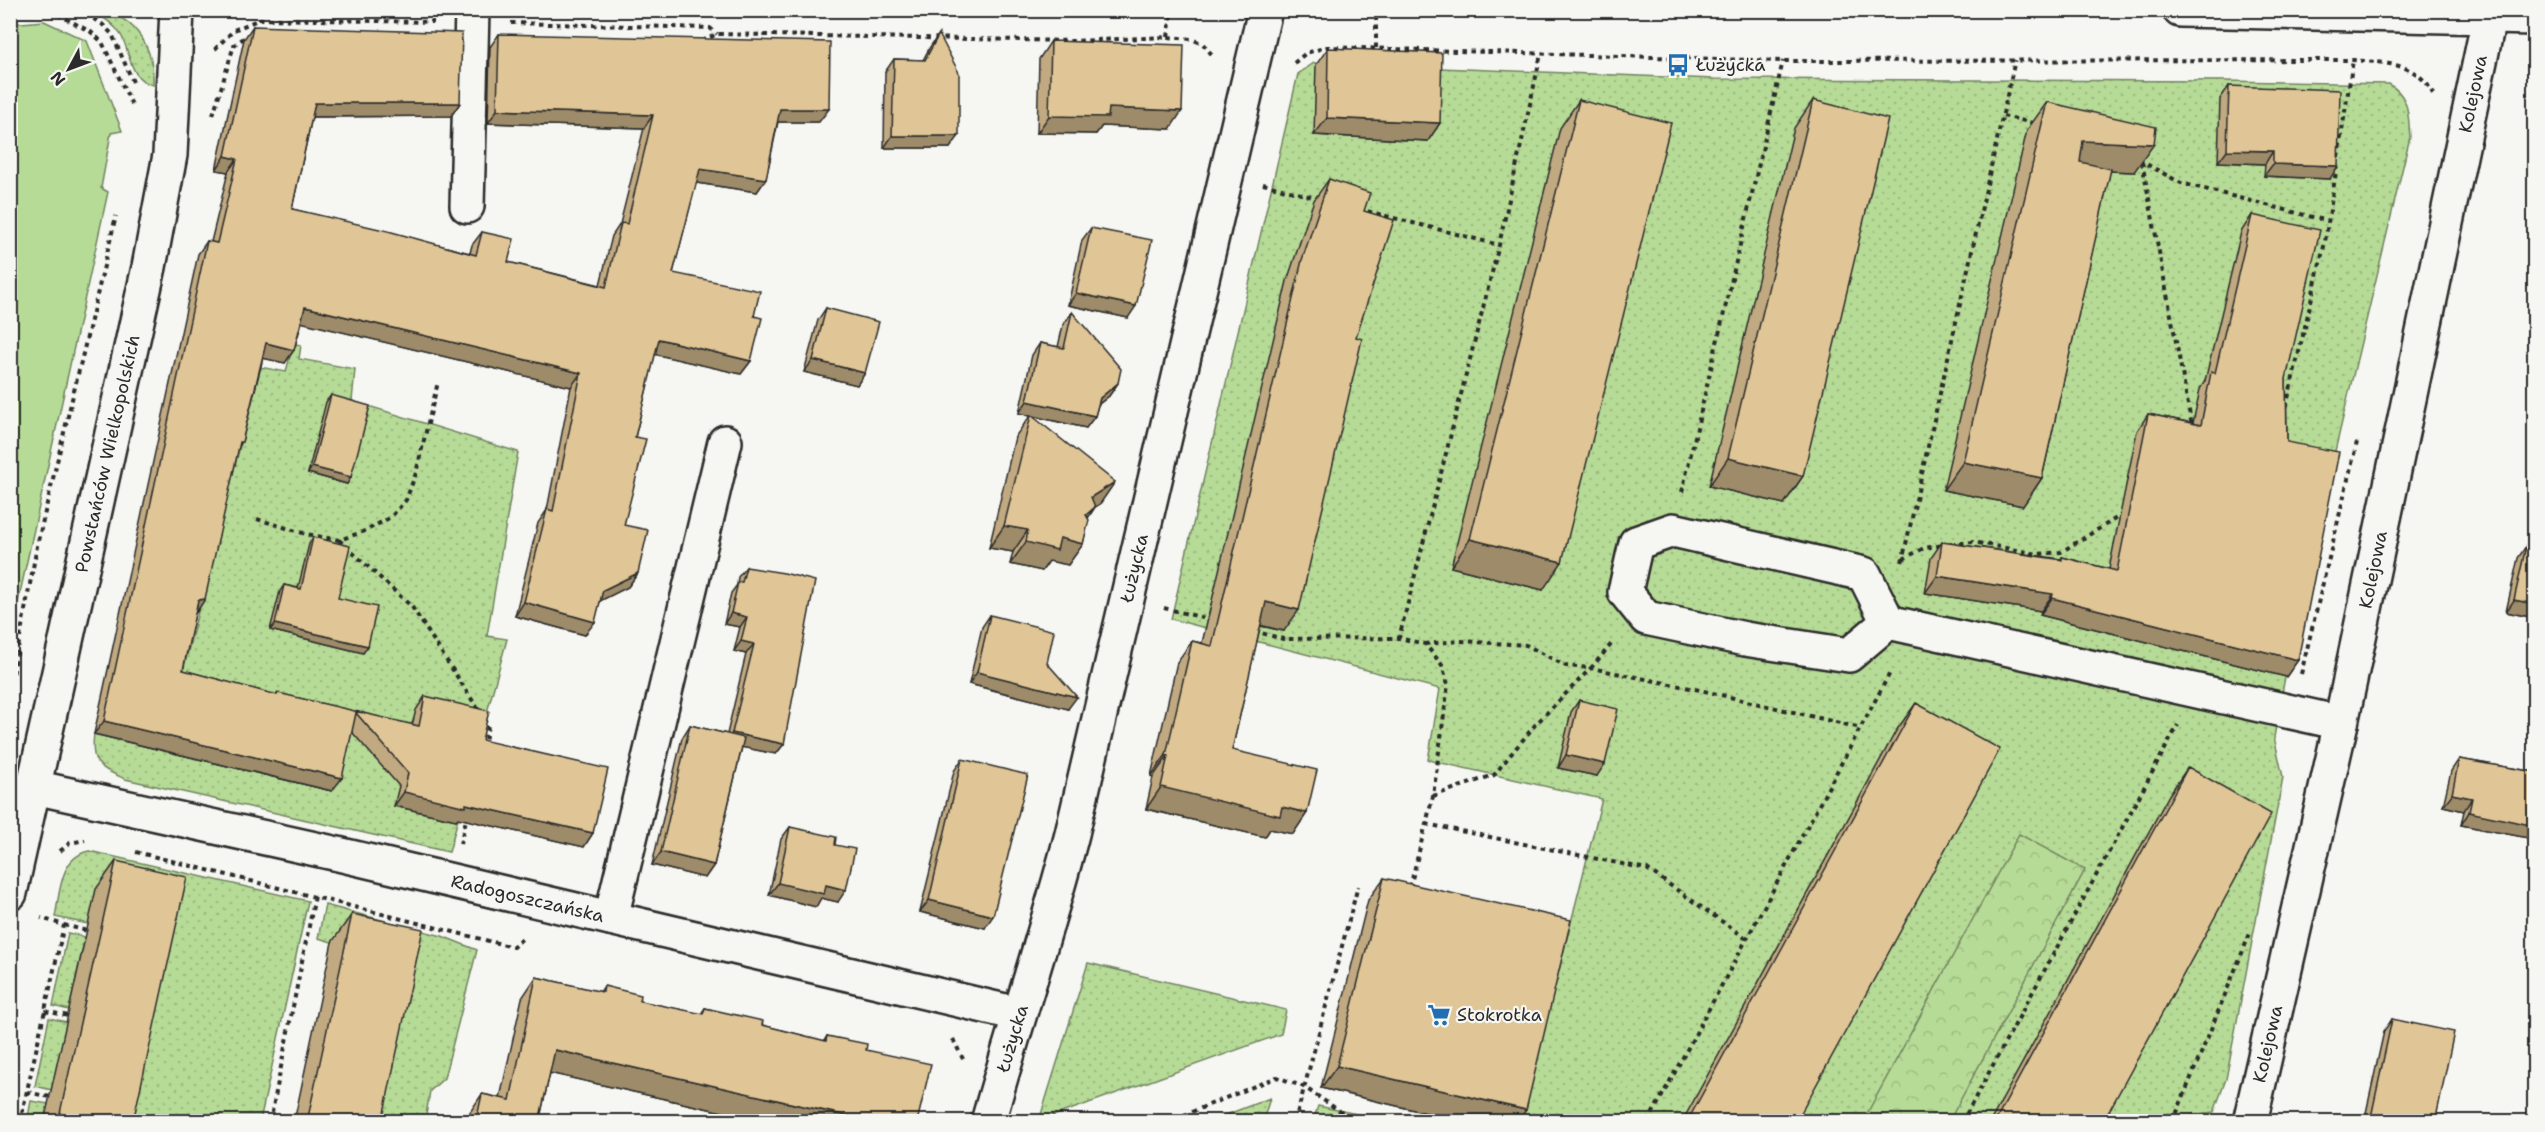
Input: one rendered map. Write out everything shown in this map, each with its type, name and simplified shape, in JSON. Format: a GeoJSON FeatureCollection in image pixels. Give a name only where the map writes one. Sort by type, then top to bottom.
{"type":"FeatureCollection","features":[{"type":"Feature","properties":{"kind":"street","name":"Powstańców Wielkopolskich"},"geometry":{"type":"LineString","coordinates":[[10,893],[149,267],[170,155],[177,10]]}},
{"type":"Feature","properties":{"kind":"street"},"geometry":{"type":"LineString","coordinates":[[467,206],[472,10]]}},
{"type":"Feature","properties":{"kind":"street","name":"Łużycka"},"geometry":{"type":"LineString","coordinates":[[987,1122],[1018,1014],[1051,917],[1265,10]]}},
{"type":"Feature","properties":{"kind":"street"},"geometry":{"type":"LineString","coordinates":[[2180,10],[2535,18]]}},
{"type":"Feature","properties":{"kind":"street","name":"Kolejowa"},"geometry":{"type":"LineString","coordinates":[[2250,1122],[2341,723],[2489,18]]}},
{"type":"Feature","properties":{"kind":"street"},"geometry":{"type":"LineString","coordinates":[[611,918],[725,442]]}},
{"type":"Feature","properties":{"kind":"street"},"geometry":{"type":"LineString","coordinates":[[1902,625],[1849,656],[1745,639],[1646,618],[1625,592],[1636,543],[1673,530],[1864,574],[1902,625],[2292,710],[2341,723]]}},
{"type":"Feature","properties":{"kind":"street","name":"Radogoszczańska"},"geometry":{"type":"LineString","coordinates":[[34,787],[452,881],[1018,1014]]}},
{"type":"Feature","properties":{"kind":"path"},"geometry":{"type":"LineString","coordinates":[[78,10],[102,24],[112,34],[129,75],[137,85]]}},
{"type":"Feature","properties":{"kind":"path"},"geometry":{"type":"LineString","coordinates":[[1168,37],[1172,10]]}},
{"type":"Feature","properties":{"kind":"path"},"geometry":{"type":"LineString","coordinates":[[1376,48],[1377,10]]}},
{"type":"Feature","properties":{"kind":"path"},"geometry":{"type":"LineString","coordinates":[[52,11],[91,32],[102,42],[135,111]]}},
{"type":"Feature","properties":{"kind":"path"},"geometry":{"type":"LineString","coordinates":[[550,12],[550,18]]}},
{"type":"Feature","properties":{"kind":"path"},"geometry":{"type":"LineString","coordinates":[[212,120],[234,45],[243,36],[254,32]]}},
{"type":"Feature","properties":{"kind":"path"},"geometry":{"type":"LineString","coordinates":[[696,44],[717,34],[1073,41],[1168,37],[1191,39],[1203,44],[1212,54],[1218,74],[1278,88],[1286,72],[1298,59],[1314,49],[1376,48],[1783,61],[2353,60],[2401,66],[2429,85],[2436,101]]}},
{"type":"Feature","properties":{"kind":"path"},"geometry":{"type":"LineString","coordinates":[[1399,638],[1499,245],[1541,54]]}},
{"type":"Feature","properties":{"kind":"path"},"geometry":{"type":"LineString","coordinates":[[1648,1122],[1861,728],[1902,625],[1903,559],[2015,60]]}},
{"type":"Feature","properties":{"kind":"path"},"geometry":{"type":"LineString","coordinates":[[2285,410],[2328,221],[2353,60]]}},
{"type":"Feature","properties":{"kind":"path"},"geometry":{"type":"LineString","coordinates":[[1673,530],[1783,61]]}},
{"type":"Feature","properties":{"kind":"path"},"geometry":{"type":"LineString","coordinates":[[2003,116],[2047,126]]}},
{"type":"Feature","properties":{"kind":"path"},"geometry":{"type":"LineString","coordinates":[[2132,155],[2181,183],[2328,221]]}},
{"type":"Feature","properties":{"kind":"path"},"geometry":{"type":"LineString","coordinates":[[2141,162],[2194,432]]}},
{"type":"Feature","properties":{"kind":"path"},"geometry":{"type":"LineString","coordinates":[[1254,182],[1321,199]]}},
{"type":"Feature","properties":{"kind":"path"},"geometry":{"type":"LineString","coordinates":[[10,691],[38,541],[119,206]]}},
{"type":"Feature","properties":{"kind":"path"},"geometry":{"type":"LineString","coordinates":[[1354,208],[1499,245]]}},
{"type":"Feature","properties":{"kind":"path"},"geometry":{"type":"LineString","coordinates":[[257,519],[306,534],[339,540],[365,531],[391,517],[406,500],[416,473],[438,382]]}},
{"type":"Feature","properties":{"kind":"path"},"geometry":{"type":"LineString","coordinates":[[2292,710],[2359,435]]}},
{"type":"Feature","properties":{"kind":"path"},"geometry":{"type":"LineString","coordinates":[[1903,559],[1924,548],[1973,542],[2038,554],[2061,552],[2130,509]]}},
{"type":"Feature","properties":{"kind":"path"},"geometry":{"type":"LineString","coordinates":[[339,540],[412,607],[488,726],[483,749]]}},
{"type":"Feature","properties":{"kind":"path"},"geometry":{"type":"LineString","coordinates":[[1158,606],[1215,621]]}},
{"type":"Feature","properties":{"kind":"path"},"geometry":{"type":"LineString","coordinates":[[1433,796],[1494,775],[1535,725],[1591,669],[1640,610]]}},
{"type":"Feature","properties":{"kind":"path"},"geometry":{"type":"LineString","coordinates":[[1249,630],[1283,639],[1399,638],[1425,644],[1460,642],[1526,645],[1566,666],[1701,690],[1861,728]]}},
{"type":"Feature","properties":{"kind":"path"},"geometry":{"type":"LineString","coordinates":[[1409,891],[1433,796],[1448,685],[1442,665],[1425,644]]}},
{"type":"Feature","properties":{"kind":"path"},"geometry":{"type":"LineString","coordinates":[[1962,1122],[2197,691]]}},
{"type":"Feature","properties":{"kind":"path"},"geometry":{"type":"LineString","coordinates":[[452,881],[469,807]]}},
{"type":"Feature","properties":{"kind":"path"},"geometry":{"type":"LineString","coordinates":[[1426,824],[1647,869],[1747,939]]}},
{"type":"Feature","properties":{"kind":"path"},"geometry":{"type":"LineString","coordinates":[[54,858],[70,843],[86,840]]}},
{"type":"Feature","properties":{"kind":"path"},"geometry":{"type":"LineString","coordinates":[[132,851],[513,947],[529,934]]}},
{"type":"Feature","properties":{"kind":"path"},"geometry":{"type":"LineString","coordinates":[[1295,1122],[1358,886]]}},
{"type":"Feature","properties":{"kind":"path"},"geometry":{"type":"LineString","coordinates":[[270,1122],[315,896]]}},
{"type":"Feature","properties":{"kind":"path"},"geometry":{"type":"LineString","coordinates":[[43,909],[40,920],[87,931]]}},
{"type":"Feature","properties":{"kind":"path"},"geometry":{"type":"LineString","coordinates":[[2173,1122],[2255,922]]}},
{"type":"Feature","properties":{"kind":"path"},"geometry":{"type":"LineString","coordinates":[[20,1122],[64,925]]}},
{"type":"Feature","properties":{"kind":"path"},"geometry":{"type":"LineString","coordinates":[[45,1011],[68,1016]]}},
{"type":"Feature","properties":{"kind":"path"},"geometry":{"type":"LineString","coordinates":[[946,1031],[962,1052],[965,1066]]}},
{"type":"Feature","properties":{"kind":"path"},"geometry":{"type":"LineString","coordinates":[[1167,1122],[1277,1077],[1304,1087],[1356,1122]]}},
{"type":"Feature","properties":{"kind":"path"},"geometry":{"type":"LineString","coordinates":[[27,1092],[50,1097]]}},
{"type":"Feature","properties":{"kind":"green space"},"geometry":{"type":"Polygon","coordinates":[[[91,11],[106,12],[118,17],[138,33],[150,57],[153,85],[139,78],[135,72],[118,31],[108,21],[91,11]]]}},
{"type":"Feature","properties":{"kind":"green space"},"geometry":{"type":"Polygon","coordinates":[[[44,21],[87,41],[122,131],[111,133],[101,188],[108,192],[11,634],[11,24],[44,21]]]}},
{"type":"Feature","properties":{"kind":"green space"},"geometry":{"type":"Polygon","coordinates":[[[1314,63],[1714,79],[2388,84],[2400,94],[2408,113],[2410,137],[2298,606],[2274,737],[2283,777],[2226,1079],[2214,1112],[2192,1115],[2188,1122],[1521,1121],[1602,799],[1428,760],[1440,689],[1171,619],[1298,74],[1314,63]]]}},
{"type":"Feature","properties":{"kind":"green space"},"geometry":{"type":"Polygon","coordinates":[[[293,344],[301,345],[299,359],[355,369],[352,401],[518,452],[487,636],[507,639],[449,852],[125,779],[103,768],[95,759],[94,734],[332,791],[181,679],[260,367],[286,372],[293,344]]]}},
{"type":"Feature","properties":{"kind":"green space"},"geometry":{"type":"Polygon","coordinates":[[[2019,834],[2085,870],[1949,1121],[1863,1121],[2019,834]]]}},
{"type":"Feature","properties":{"kind":"green space"},"geometry":{"type":"Polygon","coordinates":[[[89,851],[308,901],[260,1121],[119,1121],[88,924],[55,917],[60,887],[67,868],[72,860],[89,851]]]}},
{"type":"Feature","properties":{"kind":"green space"},"geometry":{"type":"Polygon","coordinates":[[[325,905],[442,936],[477,950],[444,1078],[430,1091],[425,1121],[368,1121],[332,942],[318,938],[325,905]]]}},
{"type":"Feature","properties":{"kind":"green space"},"geometry":{"type":"Polygon","coordinates":[[[68,933],[85,937],[69,1010],[53,1006],[68,933]]]}},
{"type":"Feature","properties":{"kind":"green space"},"geometry":{"type":"Polygon","coordinates":[[[1088,963],[1286,1010],[1281,1034],[1039,1121],[1088,963]]]}},
{"type":"Feature","properties":{"kind":"green space"},"geometry":{"type":"Polygon","coordinates":[[[49,1018],[67,1022],[52,1090],[35,1086],[49,1018]]]}},
{"type":"Feature","properties":{"kind":"green space"},"geometry":{"type":"Polygon","coordinates":[[[1270,1098],[1263,1121],[1210,1121],[1270,1098]]]}},
{"type":"Feature","properties":{"kind":"green space"},"geometry":{"type":"Polygon","coordinates":[[[31,1101],[49,1104],[45,1121],[27,1122],[31,1101]]]}},
{"type":"Feature","properties":{"kind":"green space"},"geometry":{"type":"Polygon","coordinates":[[[1318,1106],[1391,1121],[1313,1121],[1318,1106]]]}},
{"type":"Feature","properties":{"kind":"building"},"geometry":{"type":"Polygon","coordinates":[[[253,26],[462,33],[460,103],[315,103],[292,209],[388,231],[476,255],[482,232],[514,239],[508,262],[606,287],[621,223],[627,224],[653,115],[497,110],[499,34],[830,42],[829,109],[780,109],[766,179],[700,169],[673,273],[760,291],[754,316],[762,318],[751,361],[659,339],[635,437],[646,439],[624,525],[648,530],[638,573],[603,590],[595,622],[524,602],[547,509],[553,511],[581,373],[305,307],[294,350],[266,343],[242,442],[240,442],[205,599],[198,600],[183,670],[277,695],[278,693],[419,726],[425,696],[489,711],[482,740],[608,769],[593,833],[404,792],[408,773],[356,713],[342,778],[104,721],[207,241],[217,243],[237,159],[225,156],[253,26]]]}},
{"type":"Feature","properties":{"kind":"building"},"geometry":{"type":"Polygon","coordinates":[[[939,34],[959,73],[959,136],[892,136],[894,59],[925,60],[939,34]]]}},
{"type":"Feature","properties":{"kind":"building"},"geometry":{"type":"Polygon","coordinates":[[[1051,41],[1184,45],[1182,111],[1109,108],[1108,117],[1049,116],[1051,41]]]}},
{"type":"Feature","properties":{"kind":"building"},"geometry":{"type":"Polygon","coordinates":[[[1328,48],[1442,53],[1440,123],[1327,118],[1328,48]]]}},
{"type":"Feature","properties":{"kind":"building"},"geometry":{"type":"Polygon","coordinates":[[[2229,86],[2340,90],[2338,166],[2273,164],[2273,151],[2227,150],[2229,86]]]}},
{"type":"Feature","properties":{"kind":"building"},"geometry":{"type":"Polygon","coordinates":[[[1579,100],[1671,123],[1562,562],[1470,539],[1579,100]]]}},
{"type":"Feature","properties":{"kind":"building"},"geometry":{"type":"Polygon","coordinates":[[[1813,100],[1888,119],[1803,476],[1728,458],[1813,100]]]}},
{"type":"Feature","properties":{"kind":"building"},"geometry":{"type":"Polygon","coordinates":[[[2047,102],[2156,127],[2154,144],[2083,141],[2080,162],[2111,169],[2042,478],[1963,462],[2047,102]]]}},
{"type":"Feature","properties":{"kind":"building"},"geometry":{"type":"Polygon","coordinates":[[[1329,179],[1370,193],[1364,211],[1394,220],[1356,337],[1362,339],[1299,610],[1266,602],[1232,750],[1317,770],[1307,813],[1282,807],[1280,816],[1161,787],[1192,641],[1212,646],[1302,260],[1329,179]]]}},
{"type":"Feature","properties":{"kind":"building"},"geometry":{"type":"Polygon","coordinates":[[[2252,215],[2320,230],[2286,379],[2287,442],[2339,452],[2298,660],[2052,598],[2053,594],[1937,576],[1942,542],[2062,560],[2062,557],[2117,571],[2148,414],[2201,425],[2211,372],[2215,373],[2252,215]]]}},
{"type":"Feature","properties":{"kind":"building"},"geometry":{"type":"Polygon","coordinates":[[[1091,228],[1152,240],[1136,306],[1076,293],[1091,228]]]}},
{"type":"Feature","properties":{"kind":"building"},"geometry":{"type":"Polygon","coordinates":[[[826,308],[879,322],[865,373],[813,360],[826,308]]]}},
{"type":"Feature","properties":{"kind":"building"},"geometry":{"type":"Polygon","coordinates":[[[1072,312],[1121,369],[1118,383],[1100,398],[1095,416],[1027,401],[1040,343],[1064,348],[1072,312]]]}},
{"type":"Feature","properties":{"kind":"building"},"geometry":{"type":"Polygon","coordinates":[[[331,395],[370,406],[351,477],[312,467],[331,395]]]}},
{"type":"Feature","properties":{"kind":"building"},"geometry":{"type":"Polygon","coordinates":[[[1031,415],[1115,482],[1091,497],[1095,507],[1086,515],[1089,520],[1083,544],[1060,538],[1057,550],[1026,542],[1028,530],[1004,526],[1031,415]]]}},
{"type":"Feature","properties":{"kind":"building"},"geometry":{"type":"Polygon","coordinates":[[[313,537],[350,546],[338,598],[377,607],[368,646],[275,624],[284,585],[301,589],[313,537]]]}},
{"type":"Feature","properties":{"kind":"building"},"geometry":{"type":"Polygon","coordinates":[[[2526,546],[2535,548],[2535,604],[2514,600],[2526,546]]]}},
{"type":"Feature","properties":{"kind":"building"},"geometry":{"type":"Polygon","coordinates":[[[746,567],[815,581],[784,744],[732,733],[754,644],[741,641],[747,617],[731,613],[738,582],[742,582],[746,567]]]}},
{"type":"Feature","properties":{"kind":"building"},"geometry":{"type":"Polygon","coordinates":[[[990,615],[1054,631],[1047,663],[1077,697],[977,672],[990,615]]]}},
{"type":"Feature","properties":{"kind":"building"},"geometry":{"type":"Polygon","coordinates":[[[1579,700],[1618,709],[1605,764],[1566,755],[1579,700]]]}},
{"type":"Feature","properties":{"kind":"building"},"geometry":{"type":"Polygon","coordinates":[[[1916,703],[2000,749],[1796,1122],[1687,1122],[1916,703]]]}},
{"type":"Feature","properties":{"kind":"building"},"geometry":{"type":"Polygon","coordinates":[[[690,725],[744,738],[714,865],[661,852],[690,725]]]}},
{"type":"Feature","properties":{"kind":"building"},"geometry":{"type":"Polygon","coordinates":[[[962,759],[1028,775],[993,916],[929,900],[962,759]]]}},
{"type":"Feature","properties":{"kind":"building"},"geometry":{"type":"Polygon","coordinates":[[[2459,759],[2535,772],[2535,826],[2469,812],[2472,798],[2452,794],[2459,759]]]}},
{"type":"Feature","properties":{"kind":"building"},"geometry":{"type":"Polygon","coordinates":[[[2188,767],[2271,814],[2103,1122],[1995,1122],[2188,767]]]}},
{"type":"Feature","properties":{"kind":"building"},"geometry":{"type":"Polygon","coordinates":[[[790,827],[836,837],[835,845],[855,849],[846,890],[826,885],[824,894],[778,883],[790,827]]]}},
{"type":"Feature","properties":{"kind":"building"},"geometry":{"type":"Polygon","coordinates":[[[116,861],[187,877],[133,1122],[58,1122],[116,861]]]}},
{"type":"Feature","properties":{"kind":"building","name":"Stokrotka"},"geometry":{"type":"Polygon","coordinates":[[[1384,878],[1571,920],[1526,1110],[1337,1066],[1384,878]]]}},
{"type":"Feature","properties":{"kind":"building"},"geometry":{"type":"Polygon","coordinates":[[[352,914],[423,929],[382,1122],[307,1122],[352,914]]]}},
{"type":"Feature","properties":{"kind":"building"},"geometry":{"type":"Polygon","coordinates":[[[536,977],[603,992],[604,986],[641,995],[640,1001],[703,1014],[705,1008],[763,1021],[762,1025],[826,1041],[827,1036],[867,1044],[866,1050],[931,1064],[917,1122],[874,1122],[555,1050],[539,1122],[476,1122],[482,1094],[510,1100],[536,977]]]}},
{"type":"Feature","properties":{"kind":"building"},"geometry":{"type":"Polygon","coordinates":[[[2392,1019],[2454,1032],[2436,1118],[2450,1122],[2370,1122],[2392,1019]]]}},
{"type":"Feature","properties":{"kind":"place","name":"Łużycka"},"geometry":{"type":"Point","coordinates":[1678,65]}},
{"type":"Feature","properties":{"kind":"place","name":"Stokrotka"},"geometry":{"type":"Point","coordinates":[1439,1015]}}]}
